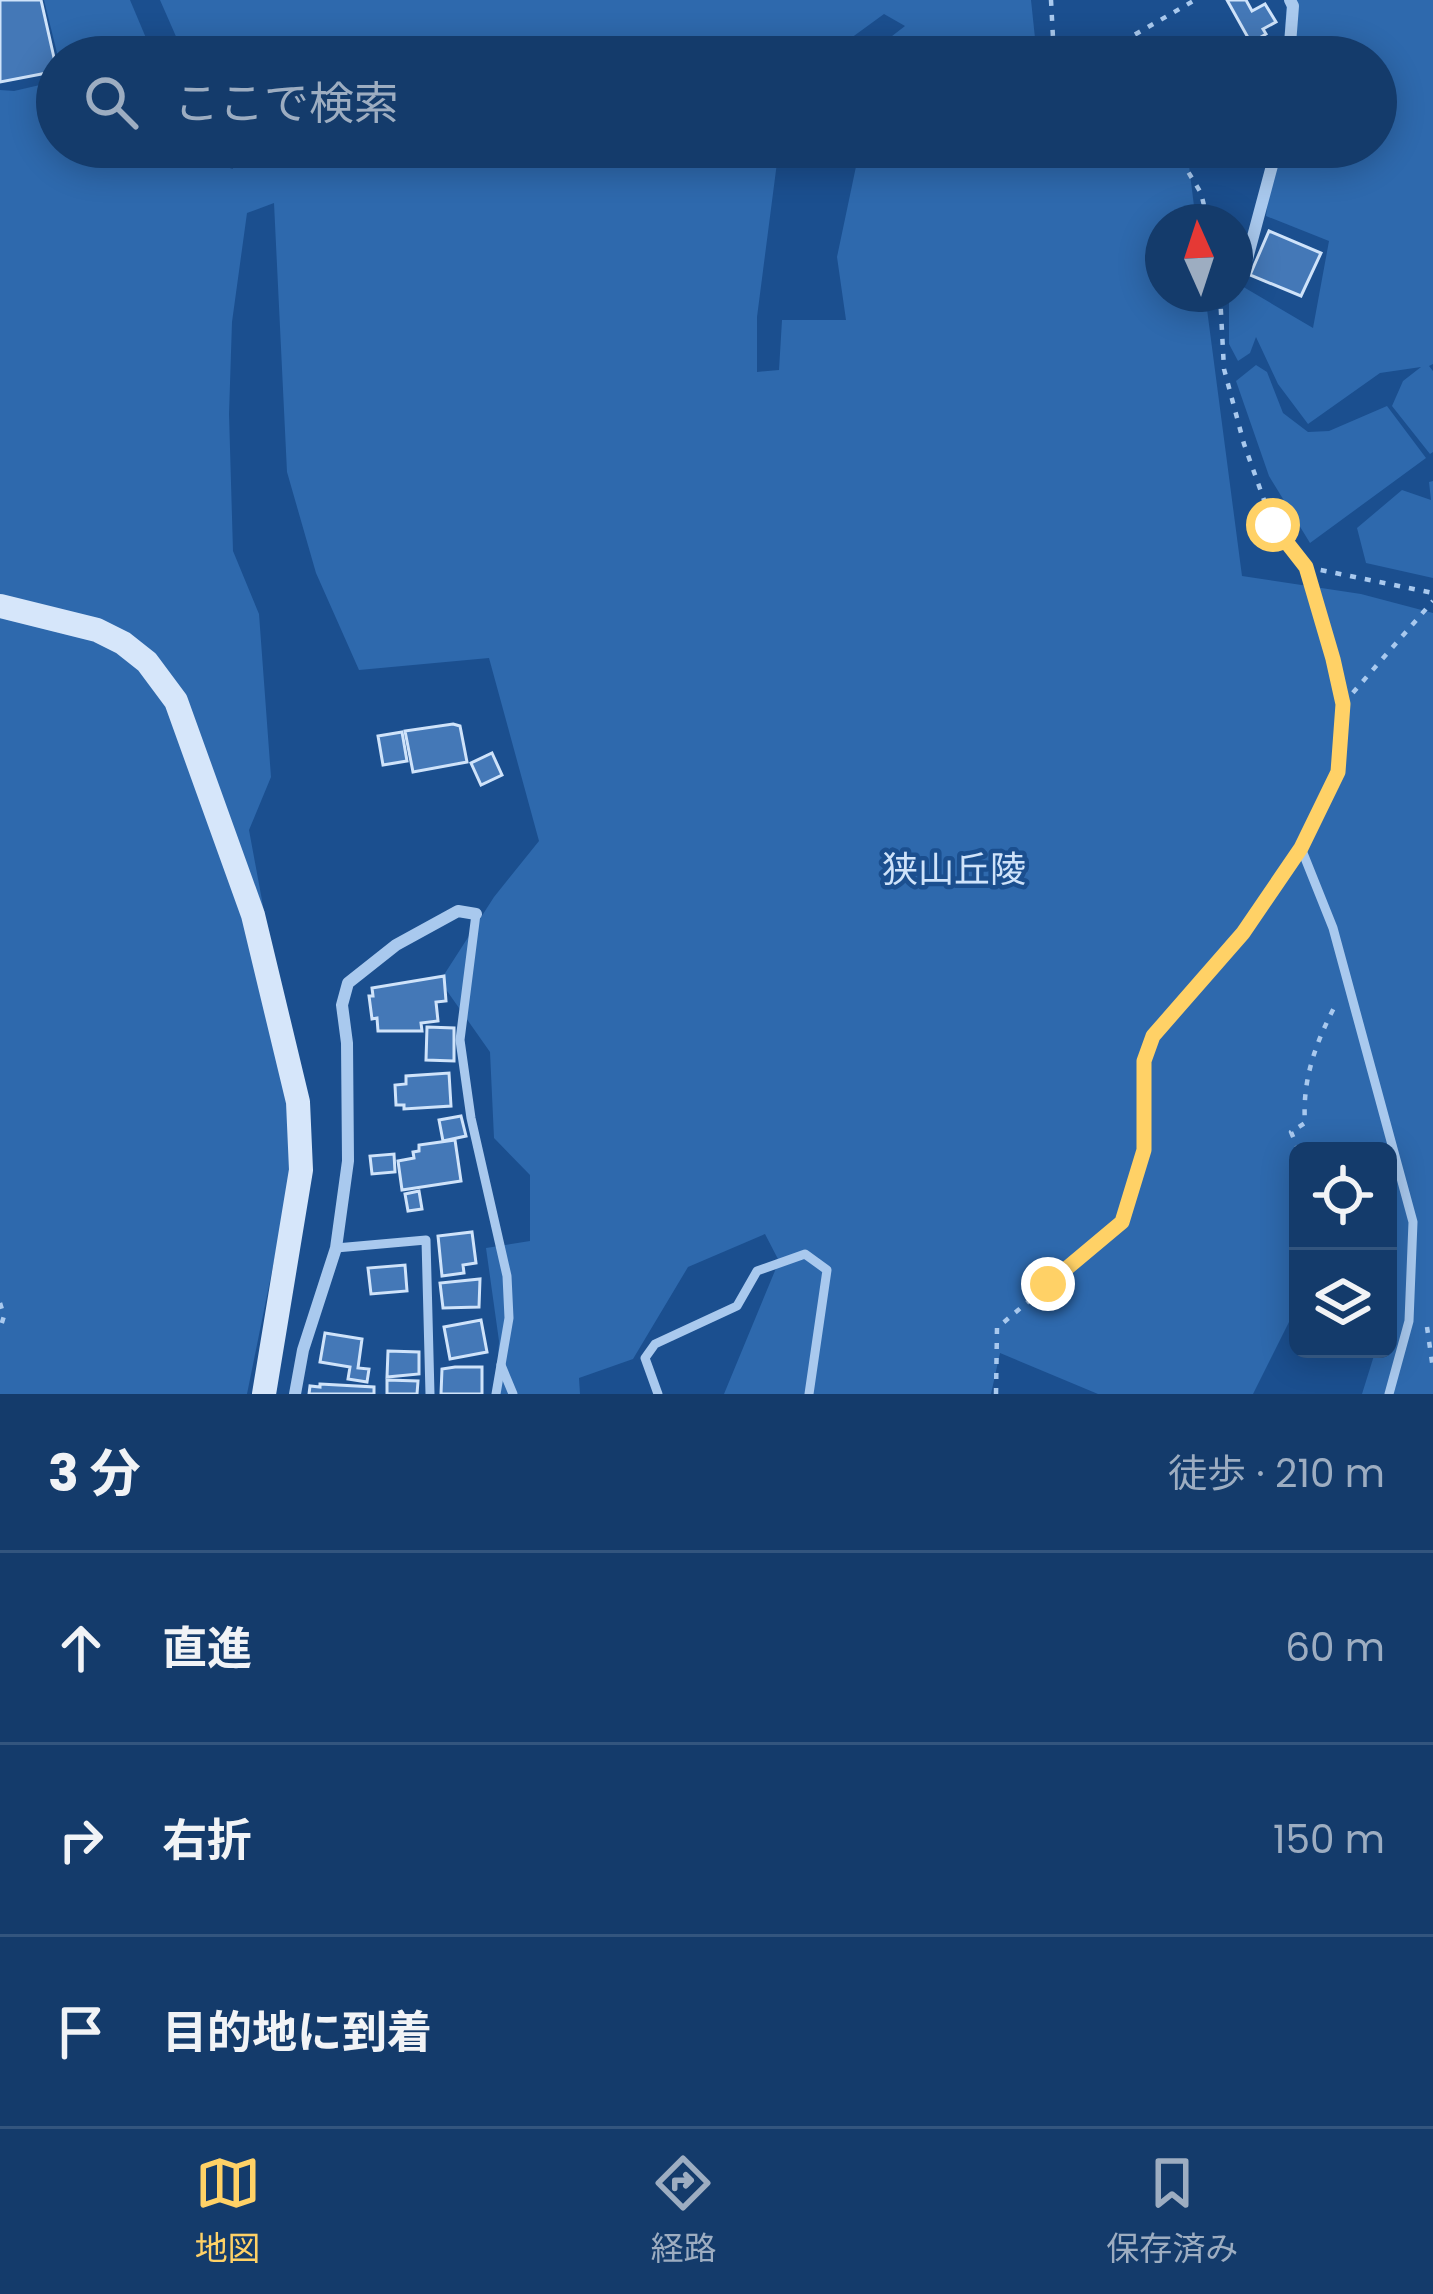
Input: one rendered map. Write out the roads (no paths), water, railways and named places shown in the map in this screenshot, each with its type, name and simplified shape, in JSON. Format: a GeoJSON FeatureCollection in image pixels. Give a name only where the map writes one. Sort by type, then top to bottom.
{"type":"FeatureCollection","features":[{"type":"Feature","properties":{"kind":"street"},"geometry":{"type":"LineString","coordinates":[[1290,0],[1291,36]]}},
{"type":"Feature","properties":{"kind":"street"},"geometry":{"type":"LineString","coordinates":[[1253,237],[1271,168]]}},
{"type":"Feature","properties":{"kind":"street"},"geometry":{"type":"LineString","coordinates":[[0,606],[98,630],[123,643],[155,672],[176,701],[253,915],[302,1135],[301,1170],[263,1394]]}},
{"type":"Feature","properties":{"kind":"street"},"geometry":{"type":"LineString","coordinates":[[295,1394],[303,1350],[336,1248],[348,1161],[342,1005],[348,983],[396,945],[458,911],[476,914]]}},
{"type":"Feature","properties":{"kind":"lane"},"geometry":{"type":"LineString","coordinates":[[1301,848],[1334,928],[1413,1222],[1409,1321],[1389,1394]]}},
{"type":"Feature","properties":{"kind":"lane"},"geometry":{"type":"LineString","coordinates":[[476,914],[460,1040],[471,1118],[507,1276],[509,1318],[496,1394]]}},
{"type":"Feature","properties":{"kind":"lane"},"geometry":{"type":"LineString","coordinates":[[336,1248],[426,1240],[430,1394]]}},
{"type":"Feature","properties":{"kind":"lane"},"geometry":{"type":"LineString","coordinates":[[658,1394],[645,1358],[655,1344],[737,1306],[758,1270],[805,1254],[827,1270],[809,1394]]}},
{"type":"Feature","properties":{"kind":"lane"},"geometry":{"type":"LineString","coordinates":[[501,1365],[513,1394]]}},
{"type":"Feature","properties":{"kind":"park label","name":"狭山丘陵"},"geometry":{"type":"Point","coordinates":[954,869]}}]}
